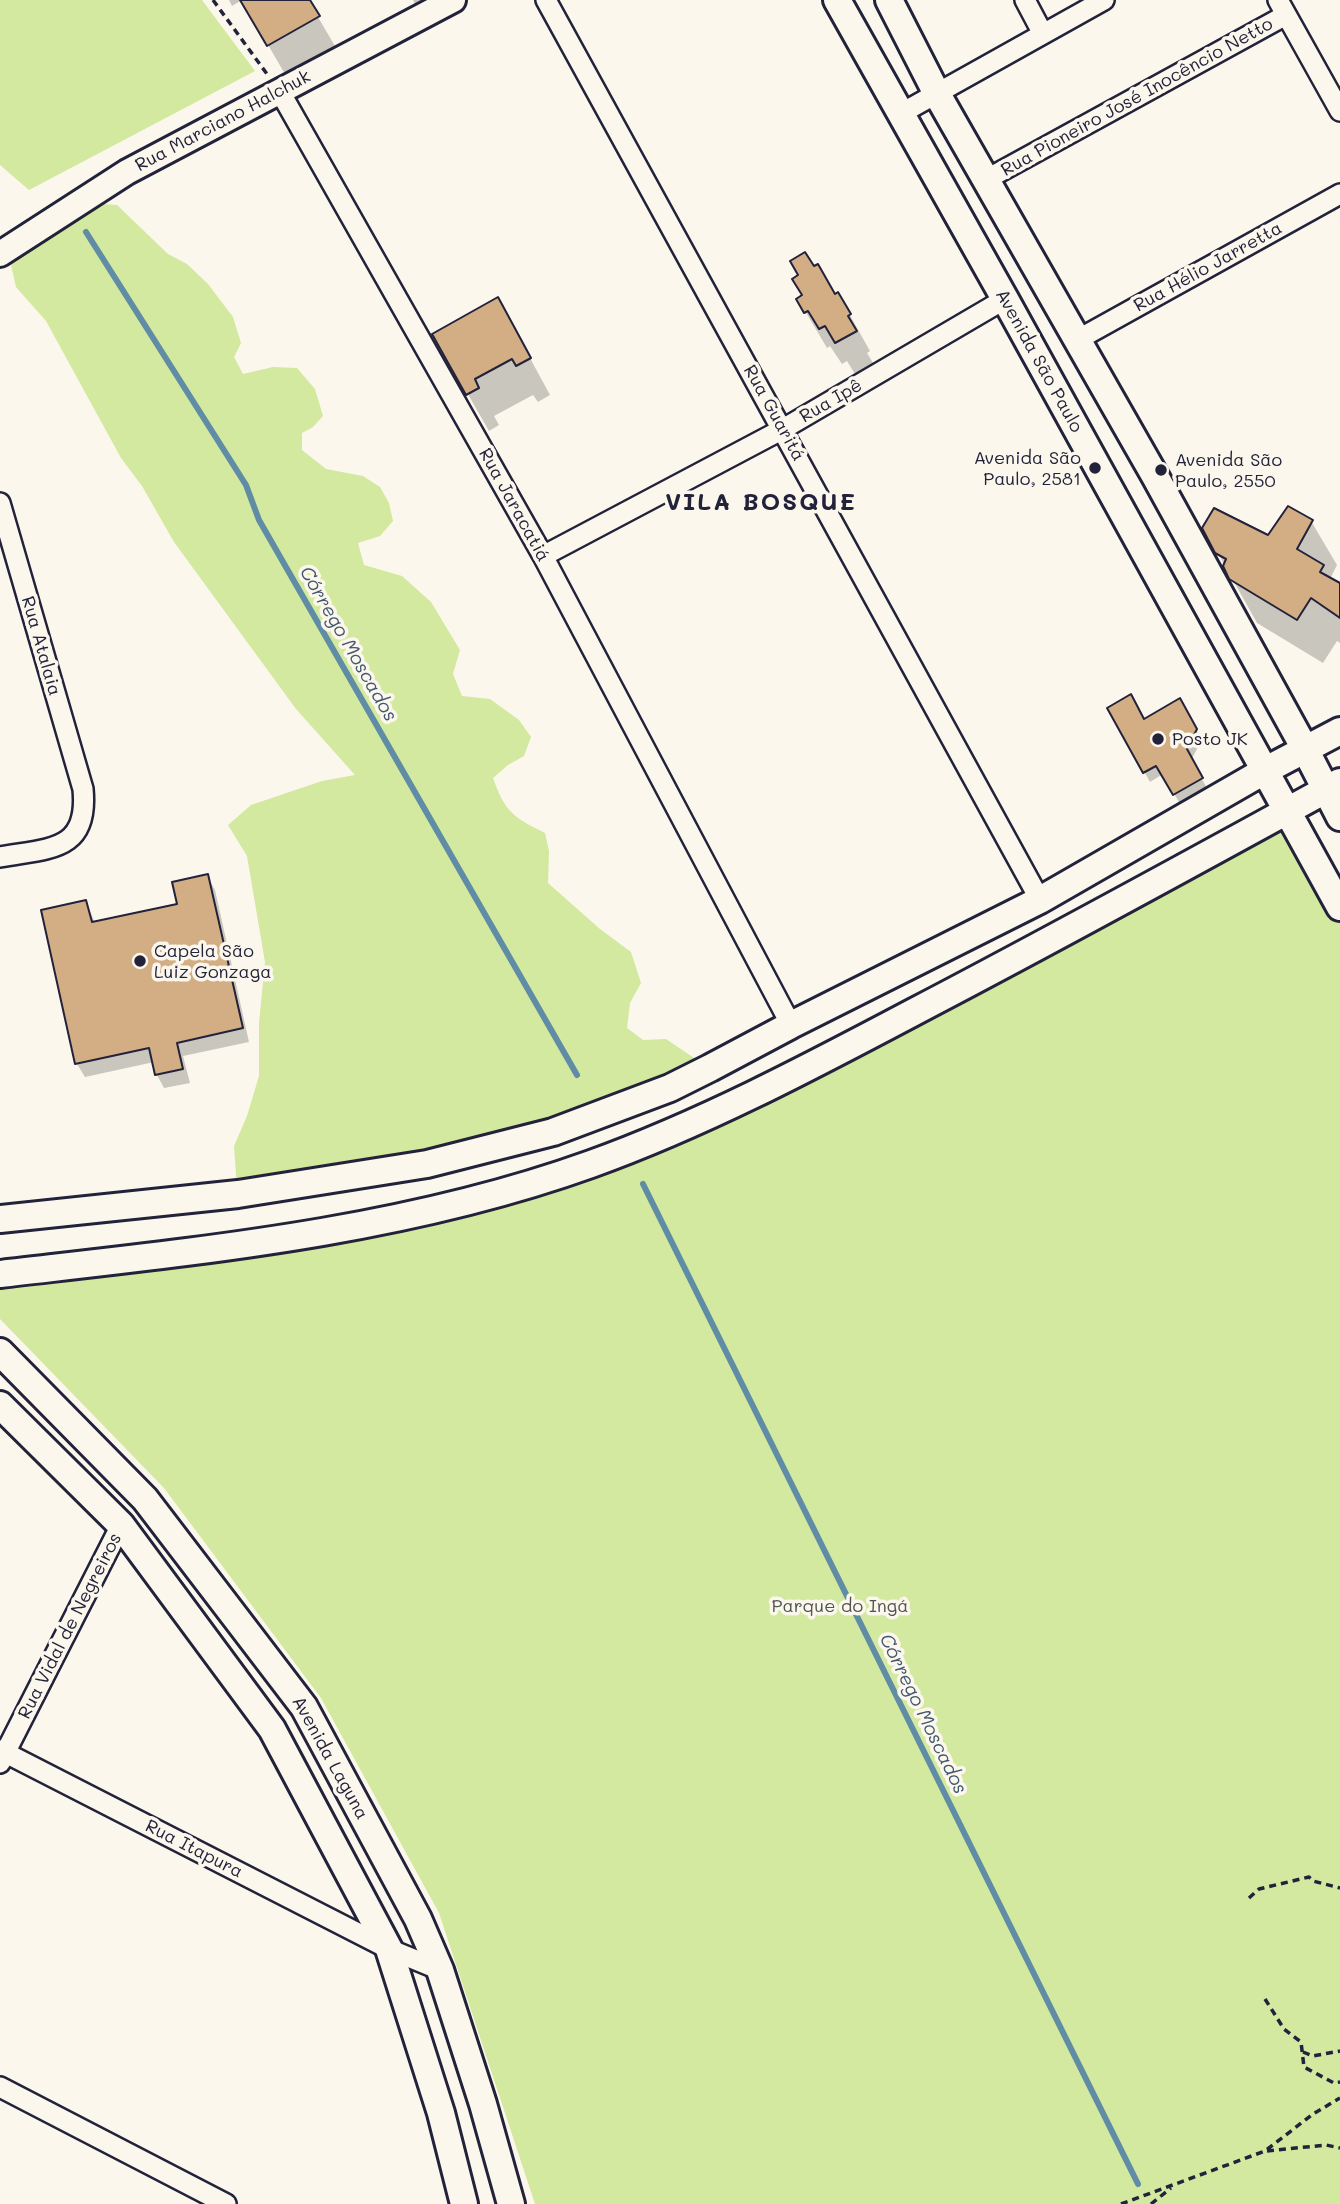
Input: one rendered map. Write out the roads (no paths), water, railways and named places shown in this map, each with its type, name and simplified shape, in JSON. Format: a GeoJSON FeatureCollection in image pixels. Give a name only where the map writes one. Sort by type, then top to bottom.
{"type":"FeatureCollection","features":[{"type":"Feature","properties":{"kind":"main road","name":"Avenida São Paulo"},"geometry":{"type":"LineString","coordinates":[[837,0],[1340,906]]}},
{"type":"Feature","properties":{"kind":"main road"},"geometry":{"type":"LineString","coordinates":[[889,0],[937,94],[1305,749],[1333,786],[1340,817]]}},
{"type":"Feature","properties":{"kind":"main road"},"geometry":{"type":"LineString","coordinates":[[0,1219],[238,1194],[427,1164],[566,1128],[670,1088],[1040,900],[1266,770],[1340,731]]}},
{"type":"Feature","properties":{"kind":"main road"},"geometry":{"type":"LineString","coordinates":[[0,1274],[291,1237],[454,1205],[589,1165],[692,1124],[840,1051],[1025,955],[1333,786]]}},
{"type":"Feature","properties":{"kind":"main road","name":"Avenida Laguna"},"geometry":{"type":"LineString","coordinates":[[0,1352],[145,1499],[304,1707],[418,1919],[440,1970],[511,2204]]}},
{"type":"Feature","properties":{"kind":"main road","name":"Avenida Laguna"},"geometry":{"type":"LineString","coordinates":[[0,1405],[121,1525],[272,1729],[389,1949],[441,2113],[464,2204]]}},
{"type":"Feature","properties":{"kind":"street","name":"Rua Marciano Halchuk"},"geometry":{"type":"LineString","coordinates":[[0,254],[105,185],[279,90],[453,0]]}},
{"type":"Feature","properties":{"kind":"street","name":"Rua Guaritá"},"geometry":{"type":"LineString","coordinates":[[546,0],[1040,900]]}},
{"type":"Feature","properties":{"kind":"street"},"geometry":{"type":"LineString","coordinates":[[1025,0],[1043,34]]}},
{"type":"Feature","properties":{"kind":"street"},"geometry":{"type":"LineString","coordinates":[[900,114],[1043,34],[1082,5],[1104,0]]}},
{"type":"Feature","properties":{"kind":"street"},"geometry":{"type":"LineString","coordinates":[[1282,8],[1340,111]]}},
{"type":"Feature","properties":{"kind":"street","name":"Rua Pioneiro José Inocêncio Netto"},"geometry":{"type":"LineString","coordinates":[[987,179],[1282,8]]}},
{"type":"Feature","properties":{"kind":"street","name":"Rua Jaracatiá"},"geometry":{"type":"LineString","coordinates":[[279,90],[543,556],[791,1025]]}},
{"type":"Feature","properties":{"kind":"street","name":"Rua Hélio Jarretta"},"geometry":{"type":"LineString","coordinates":[[1077,340],[1340,194]]}},
{"type":"Feature","properties":{"kind":"street","name":"Rua Ipê"},"geometry":{"type":"LineString","coordinates":[[543,556],[783,429],[1005,299]]}},
{"type":"Feature","properties":{"kind":"street","name":"Rua Atalaia"},"geometry":{"type":"LineString","coordinates":[[0,503],[83,789],[83,820],[77,832],[65,842],[0,857]]}},
{"type":"Feature","properties":{"kind":"street","name":"Rua Vidal de Negreiros"},"geometry":{"type":"LineString","coordinates":[[2,1755],[121,1525]]}},
{"type":"Feature","properties":{"kind":"street","name":"Rua Itapura"},"geometry":{"type":"LineString","coordinates":[[2,1755],[389,1949],[440,1970]]}},
{"type":"Feature","properties":{"kind":"street"},"geometry":{"type":"LineString","coordinates":[[0,2087],[226,2204]]}},
{"type":"Feature","properties":{"kind":"waterway","name":"Córrego Moscados"},"geometry":{"type":"LineString","coordinates":[[86,232],[246,485],[259,520],[577,1075]]}},
{"type":"Feature","properties":{"kind":"waterway","name":"Córrego Moscados"},"geometry":{"type":"LineString","coordinates":[[643,1184],[1138,2184]]}},
{"type":"Feature","properties":{"kind":"place","name":"Avenida São Paulo, 2581"},"geometry":{"type":"Point","coordinates":[1095,468]}},
{"type":"Feature","properties":{"kind":"place","name":"Avenida São Paulo, 2550"},"geometry":{"type":"Point","coordinates":[1161,470]}},
{"type":"Feature","properties":{"kind":"place","name":"Posto JK"},"geometry":{"type":"Point","coordinates":[1158,739]}},
{"type":"Feature","properties":{"kind":"place","name":"Capela São Luiz Gonzaga"},"geometry":{"type":"Point","coordinates":[140,961]}},
{"type":"Feature","properties":{"kind":"district","name":"VILA BOSQUE"},"geometry":{"type":"Point","coordinates":[761,503]}},
{"type":"Feature","properties":{"kind":"park label","name":"Parque do Ingá"},"geometry":{"type":"Point","coordinates":[840,1606]}}]}
